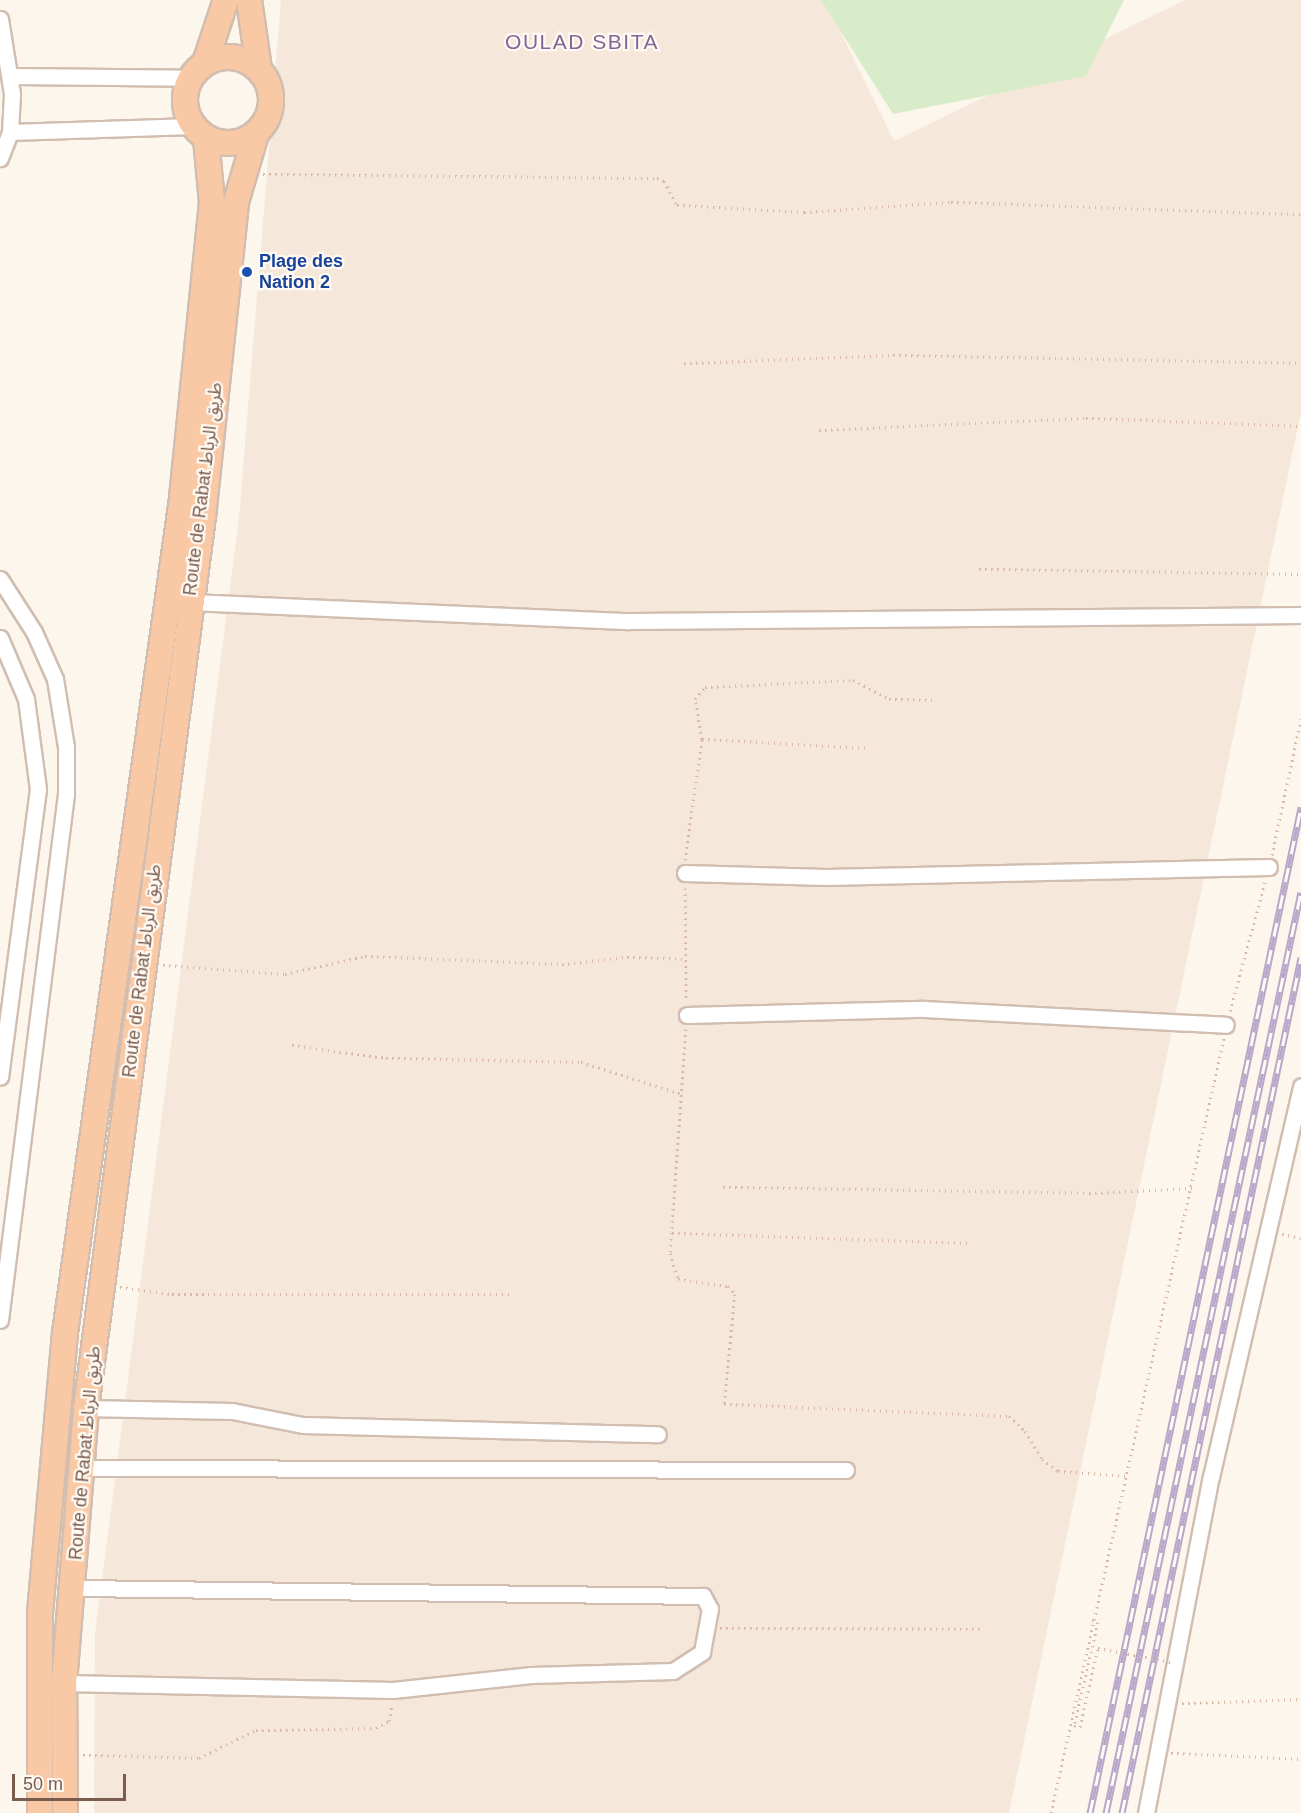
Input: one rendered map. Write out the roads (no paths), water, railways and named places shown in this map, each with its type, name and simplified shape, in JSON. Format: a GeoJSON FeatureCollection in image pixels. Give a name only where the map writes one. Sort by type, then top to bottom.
{"type":"FeatureCollection","features":[{"type":"Feature","properties":{"kind":"highway"},"geometry":{"type":"LineString","coordinates":[[226,0],[185,102],[200,132],[232,144],[256,134],[266,123],[272,95],[259,69],[249,0]]}},
{"type":"Feature","properties":{"kind":"highway"},"geometry":{"type":"LineString","coordinates":[[198,70],[233,57],[259,69]]}},
{"type":"Feature","properties":{"kind":"highway","name":"Route de Rabat طريق الرباط"},"geometry":{"type":"LineString","coordinates":[[40,1813],[43,1585],[65,1333],[182,498],[212,202],[200,132]]}},
{"type":"Feature","properties":{"kind":"highway","name":"Route de Rabat طريق الرباط"},"geometry":{"type":"LineString","coordinates":[[65,1813],[64,1683],[74,1588],[86,1408],[146,963],[236,202],[256,134]]}},
{"type":"Feature","properties":{"kind":"highway"},"geometry":{"type":"LineString","coordinates":[[43,1585],[74,1588]]}},
{"type":"Feature","properties":{"kind":"street"},"geometry":{"type":"LineString","coordinates":[[0,19],[12,76],[10,132],[0,158]]}},
{"type":"Feature","properties":{"kind":"street"},"geometry":{"type":"LineString","coordinates":[[12,76],[198,70]]}},
{"type":"Feature","properties":{"kind":"street"},"geometry":{"type":"LineString","coordinates":[[10,132],[200,132]]}},
{"type":"Feature","properties":{"kind":"street"},"geometry":{"type":"LineString","coordinates":[[0,579],[34,632],[55,679],[66,770],[0,1320]]}},
{"type":"Feature","properties":{"kind":"street"},"geometry":{"type":"LineString","coordinates":[[190,602],[630,621],[1301,615]]}},
{"type":"Feature","properties":{"kind":"street"},"geometry":{"type":"LineString","coordinates":[[0,638],[26,699],[38,789],[0,1077]]}},
{"type":"Feature","properties":{"kind":"street"},"geometry":{"type":"LineString","coordinates":[[685,873],[826,877],[1269,867]]}},
{"type":"Feature","properties":{"kind":"street"},"geometry":{"type":"LineString","coordinates":[[687,1015],[924,1009],[1226,1025]]}},
{"type":"Feature","properties":{"kind":"street"},"geometry":{"type":"LineString","coordinates":[[1146,1813],[1211,1477],[1301,1086]]}},
{"type":"Feature","properties":{"kind":"street"},"geometry":{"type":"LineString","coordinates":[[86,1408],[232,1411],[303,1425],[658,1434]]}},
{"type":"Feature","properties":{"kind":"street"},"geometry":{"type":"LineString","coordinates":[[83,1468],[846,1470]]}},
{"type":"Feature","properties":{"kind":"street"},"geometry":{"type":"LineString","coordinates":[[64,1683],[393,1690],[531,1675],[673,1671],[702,1652],[709,1628],[710,1601],[703,1596],[74,1588]]}},
{"type":"Feature","properties":{"kind":"railway"},"geometry":{"type":"LineString","coordinates":[[1090,1813],[1301,807]]}},
{"type":"Feature","properties":{"kind":"railway"},"geometry":{"type":"LineString","coordinates":[[1106,1813],[1301,892]]}},
{"type":"Feature","properties":{"kind":"railway"},"geometry":{"type":"LineString","coordinates":[[1122,1813],[1301,958]]}},
{"type":"Feature","properties":{"kind":"place","name":"Plage des Nation 2"},"geometry":{"type":"Point","coordinates":[247,272]}},
{"type":"Feature","properties":{"kind":"district","name":"OULAD SBITA"},"geometry":{"type":"Point","coordinates":[582,42]}}]}
